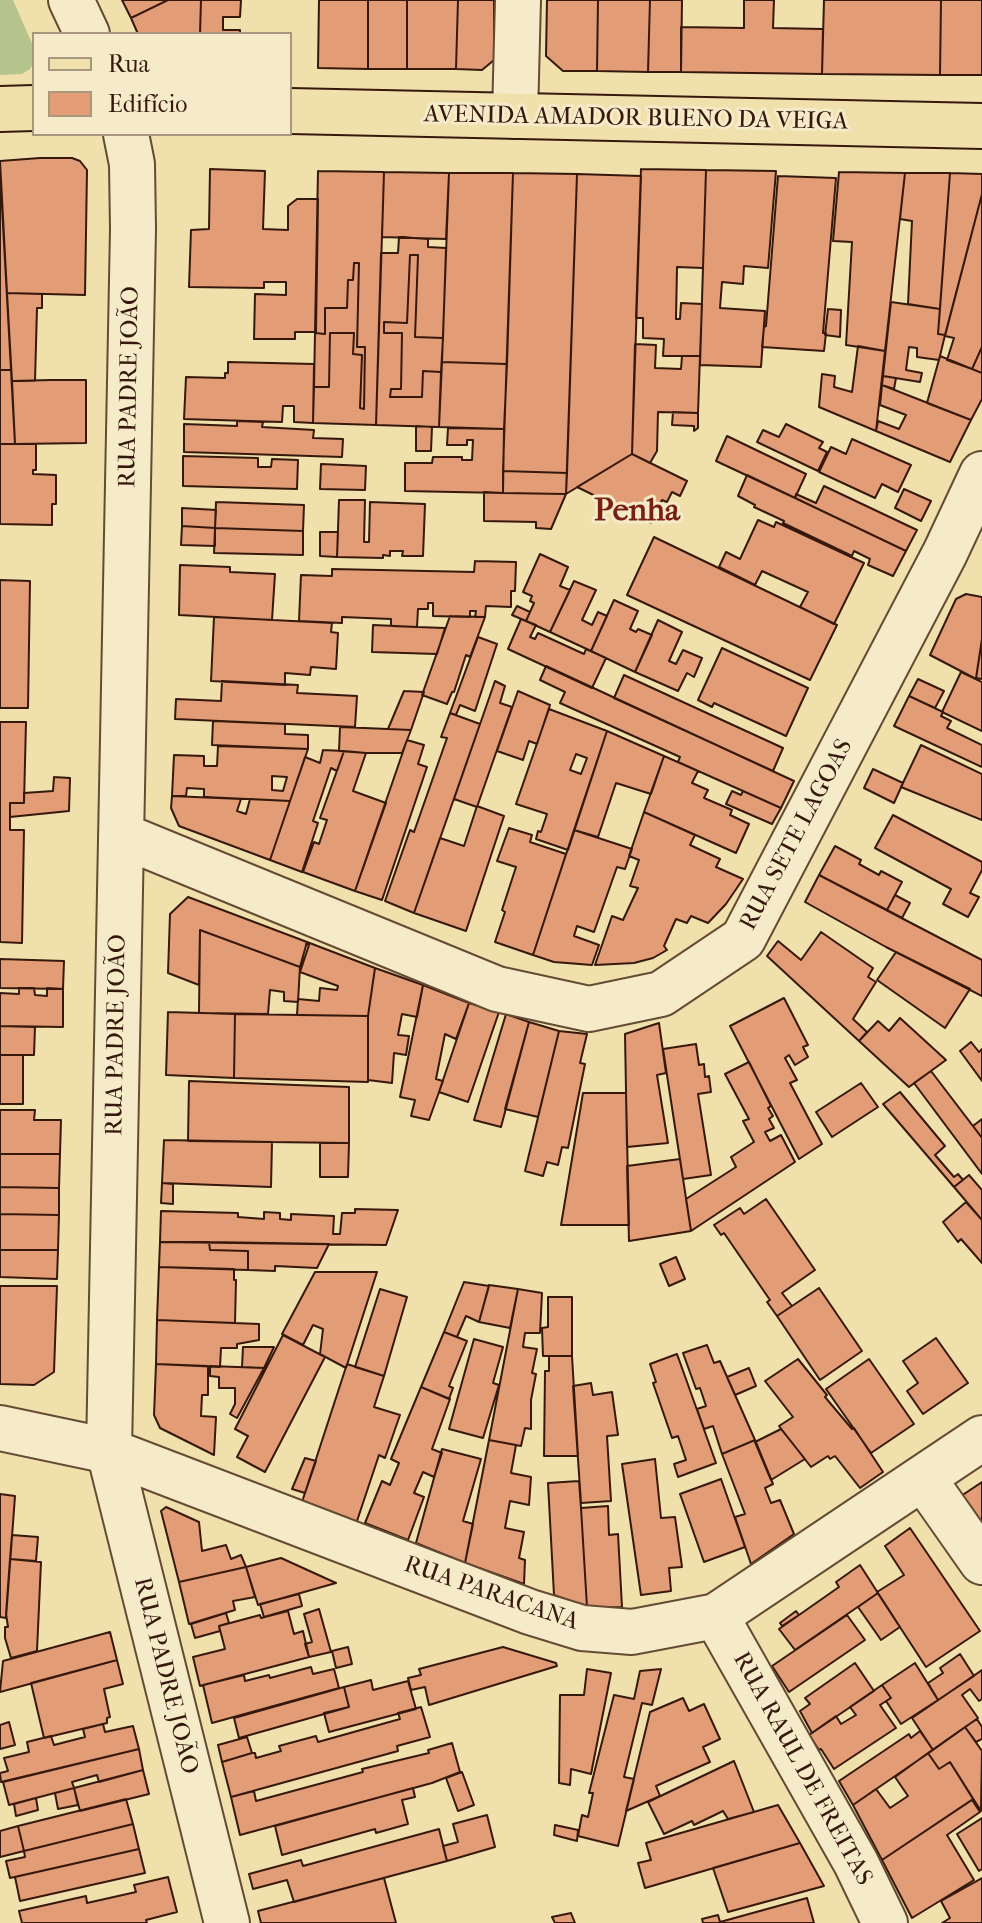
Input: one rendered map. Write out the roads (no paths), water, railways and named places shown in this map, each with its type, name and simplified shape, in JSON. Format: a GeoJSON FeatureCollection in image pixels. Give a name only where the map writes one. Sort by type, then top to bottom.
{"type":"FeatureCollection","features":[{"type":"Feature","properties":{"kind":"main road"},"geometry":{"type":"LineString","coordinates":[[0,109],[32,108]]}},
{"type":"Feature","properties":{"kind":"main road","name":"AVENIDA AMADOR BUENO DA VEIGA"},"geometry":{"type":"LineString","coordinates":[[292,111],[982,126]]}},
{"type":"Feature","properties":{"kind":"street"},"geometry":{"type":"LineString","coordinates":[[71,0],[86,32]]}},
{"type":"Feature","properties":{"kind":"street"},"geometry":{"type":"LineString","coordinates":[[515,116],[518,0]]}},
{"type":"Feature","properties":{"kind":"street","name":"RUA PADRE JOÃO"},"geometry":{"type":"LineString","coordinates":[[126,136],[132,164],[133,229],[109,1451],[227,1923]]}},
{"type":"Feature","properties":{"kind":"street","name":"RUA SETE LAGOAS"},"geometry":{"type":"LineString","coordinates":[[121,835],[497,989],[589,1009],[661,994],[743,939],[964,555],[982,474]]}},
{"type":"Feature","properties":{"kind":"street","name":"RUA PARACANA"},"geometry":{"type":"LineString","coordinates":[[0,1428],[109,1451],[530,1612],[582,1628],[632,1632],[716,1616],[982,1438]]}},
{"type":"Feature","properties":{"kind":"street"},"geometry":{"type":"LineString","coordinates":[[923,1478],[982,1562]]}},
{"type":"Feature","properties":{"kind":"street","name":"RUA RAUL DE FREITAS"},"geometry":{"type":"LineString","coordinates":[[716,1616],[856,1863],[885,1923]]}},
{"type":"Feature","properties":{"kind":"district","name":"Penha"},"geometry":{"type":"Point","coordinates":[637,512]}}]}
